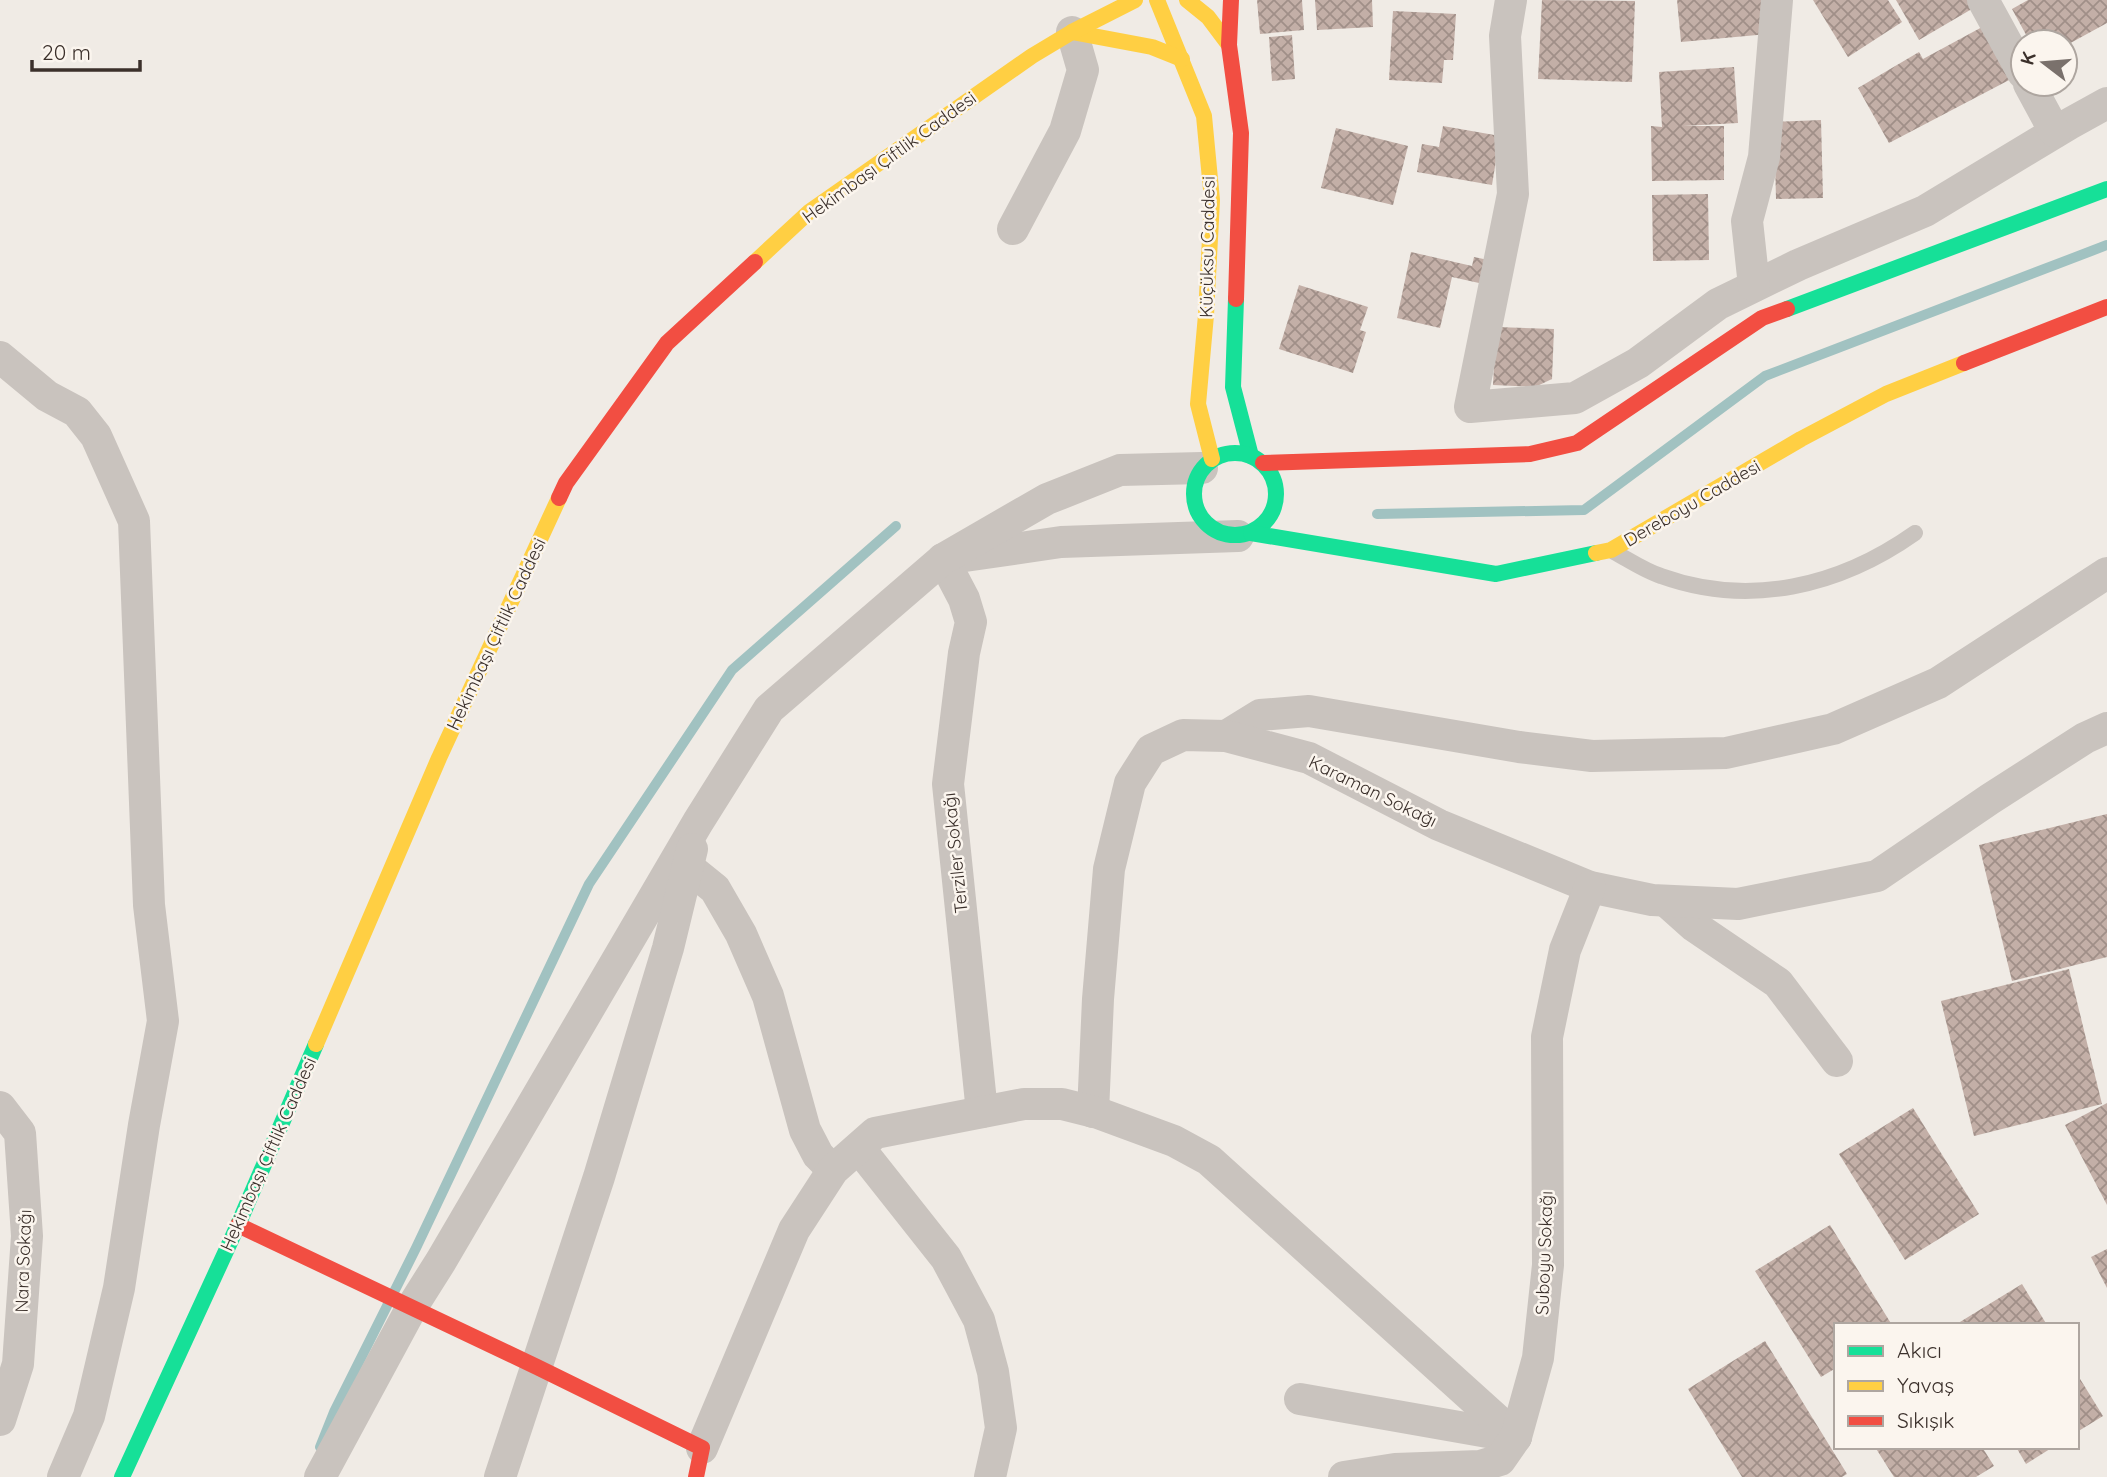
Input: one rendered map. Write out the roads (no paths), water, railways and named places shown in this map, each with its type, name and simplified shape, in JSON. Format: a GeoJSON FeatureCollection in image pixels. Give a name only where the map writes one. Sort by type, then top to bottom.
{"type":"FeatureCollection","features":[{"type":"Feature","properties":{"kind":"main road"},"geometry":{"type":"LineString","coordinates":[[1096,0],[1072,32],[1152,47],[1182,59]]}},
{"type":"Feature","properties":{"kind":"main road","name":"Hekimbaşı Çiftlik Caddesi"},"geometry":{"type":"LineString","coordinates":[[122,1477],[237,1225],[439,758],[566,483],[667,343],[809,212],[1032,56],[1135,0]]}},
{"type":"Feature","properties":{"kind":"main road","name":"Küçüksu Caddesi"},"geometry":{"type":"LineString","coordinates":[[1157,0],[1204,116],[1212,200],[1198,404],[1207,463]]}},
{"type":"Feature","properties":{"kind":"main road"},"geometry":{"type":"LineString","coordinates":[[1187,0],[1208,17],[1229,45]]}},
{"type":"Feature","properties":{"kind":"main road","name":"Küçüksu Caddesi"},"geometry":{"type":"LineString","coordinates":[[1231,0],[1229,45],[1241,133],[1233,387],[1257,460]]}},
{"type":"Feature","properties":{"kind":"main road"},"geometry":{"type":"LineString","coordinates":[[1257,460],[1271,474],[1276,487],[1276,501],[1263,526],[1244,535],[1224,535],[1211,529],[1201,519],[1193,494],[1196,480],[1207,463],[1225,454],[1238,453],[1257,460],[1530,454],[1577,443],[1762,318],[2107,189]]}},
{"type":"Feature","properties":{"kind":"main road","name":"Dereboyu Caddesi"},"geometry":{"type":"LineString","coordinates":[[1244,535],[1496,574],[1611,550],[1801,439],[1886,394],[2107,307]]}},
{"type":"Feature","properties":{"kind":"main road"},"geometry":{"type":"LineString","coordinates":[[237,1225],[537,1367],[699,1462]]}},
{"type":"Feature","properties":{"kind":"street"},"geometry":{"type":"LineString","coordinates":[[1511,0],[1505,36],[1513,194],[1471,407],[1575,398],[1639,363],[1718,303],[1925,211],[2107,103]]}},
{"type":"Feature","properties":{"kind":"street"},"geometry":{"type":"LineString","coordinates":[[1754,286],[1747,221],[1764,157],[1777,0]]}},
{"type":"Feature","properties":{"kind":"street"},"geometry":{"type":"LineString","coordinates":[[1983,0],[2009,48]]}},
{"type":"Feature","properties":{"kind":"street"},"geometry":{"type":"LineString","coordinates":[[1013,229],[1065,131],[1083,70],[1072,32]]}},
{"type":"Feature","properties":{"kind":"street"},"geometry":{"type":"LineString","coordinates":[[2037,98],[2055,132]]}},
{"type":"Feature","properties":{"kind":"street"},"geometry":{"type":"LineString","coordinates":[[0,356],[47,396],[77,412],[96,436],[134,521],[149,905],[163,1021],[119,1287],[89,1416],[63,1477]]}},
{"type":"Feature","properties":{"kind":"street"},"geometry":{"type":"LineString","coordinates":[[320,1477],[406,1304],[441,1261],[698,822],[769,709],[943,559],[1047,499],[1119,470],[1207,463]]}},
{"type":"Feature","properties":{"kind":"street"},"geometry":{"type":"LineString","coordinates":[[943,559],[1061,542],[1244,535]]}},
{"type":"Feature","properties":{"kind":"street","name":"Terziler Sokağı"},"geometry":{"type":"LineString","coordinates":[[943,559],[964,599],[971,622],[964,653],[948,784],[982,1112]]}},
{"type":"Feature","properties":{"kind":"street"},"geometry":{"type":"LineString","coordinates":[[1226,736],[1260,715],[1309,711],[1519,747],[1592,756],[1726,752],[1833,729],[1938,683],[2107,573]]}},
{"type":"Feature","properties":{"kind":"street","name":"Karaman Sokağı"},"geometry":{"type":"LineString","coordinates":[[1093,1112],[1108,869],[1130,783],[1152,750],[1183,735],[1226,736],[1309,758],[1439,825],[1590,887],[1652,900],[1738,904],[1877,876],[2011,785],[2085,738],[2107,728]]}},
{"type":"Feature","properties":{"kind":"street"},"geometry":{"type":"LineString","coordinates":[[500,1477],[599,1177],[667,948],[689,868],[698,822]]}},
{"type":"Feature","properties":{"kind":"street"},"geometry":{"type":"LineString","coordinates":[[689,868],[715,889],[741,934],[768,996],[805,1130],[818,1155],[833,1170]]}},
{"type":"Feature","properties":{"kind":"street","name":"Suboyu Sokağı"},"geometry":{"type":"LineString","coordinates":[[1344,1477],[1395,1469],[1480,1465],[1500,1460],[1516,1437],[1538,1358],[1548,1265],[1547,1037],[1565,950],[1590,887]]}},
{"type":"Feature","properties":{"kind":"street"},"geometry":{"type":"LineString","coordinates":[[1666,901],[1694,926],[1778,983],[1837,1061]]}},
{"type":"Feature","properties":{"kind":"street"},"geometry":{"type":"LineString","coordinates":[[699,1462],[794,1230],[833,1170],[875,1133],[1024,1104],[1062,1104],[1093,1112],[1174,1141],[1209,1160],[1516,1437]]}},
{"type":"Feature","properties":{"kind":"street","name":"Nara Sokağı"},"geometry":{"type":"LineString","coordinates":[[0,1107],[20,1133],[27,1236],[18,1364],[0,1420]]}},
{"type":"Feature","properties":{"kind":"street"},"geometry":{"type":"LineString","coordinates":[[859,1148],[946,1258],[979,1320],[993,1372],[1001,1428],[990,1477]]}},
{"type":"Feature","properties":{"kind":"street"},"geometry":{"type":"LineString","coordinates":[[1300,1399],[1516,1437]]}},
{"type":"Feature","properties":{"kind":"lane"},"geometry":{"type":"LineString","coordinates":[[1611,550],[1660,576],[1694,585],[1730,590],[1763,590],[1796,587],[1828,579],[1888,552],[1915,533]]}},
{"type":"Feature","properties":{"kind":"waterway"},"geometry":{"type":"LineString","coordinates":[[1377,514],[1584,510],[1765,376],[2107,245]]}},
{"type":"Feature","properties":{"kind":"waterway"},"geometry":{"type":"LineString","coordinates":[[320,1447],[334,1412],[416,1248],[589,884],[732,670],[896,526]]}}]}
